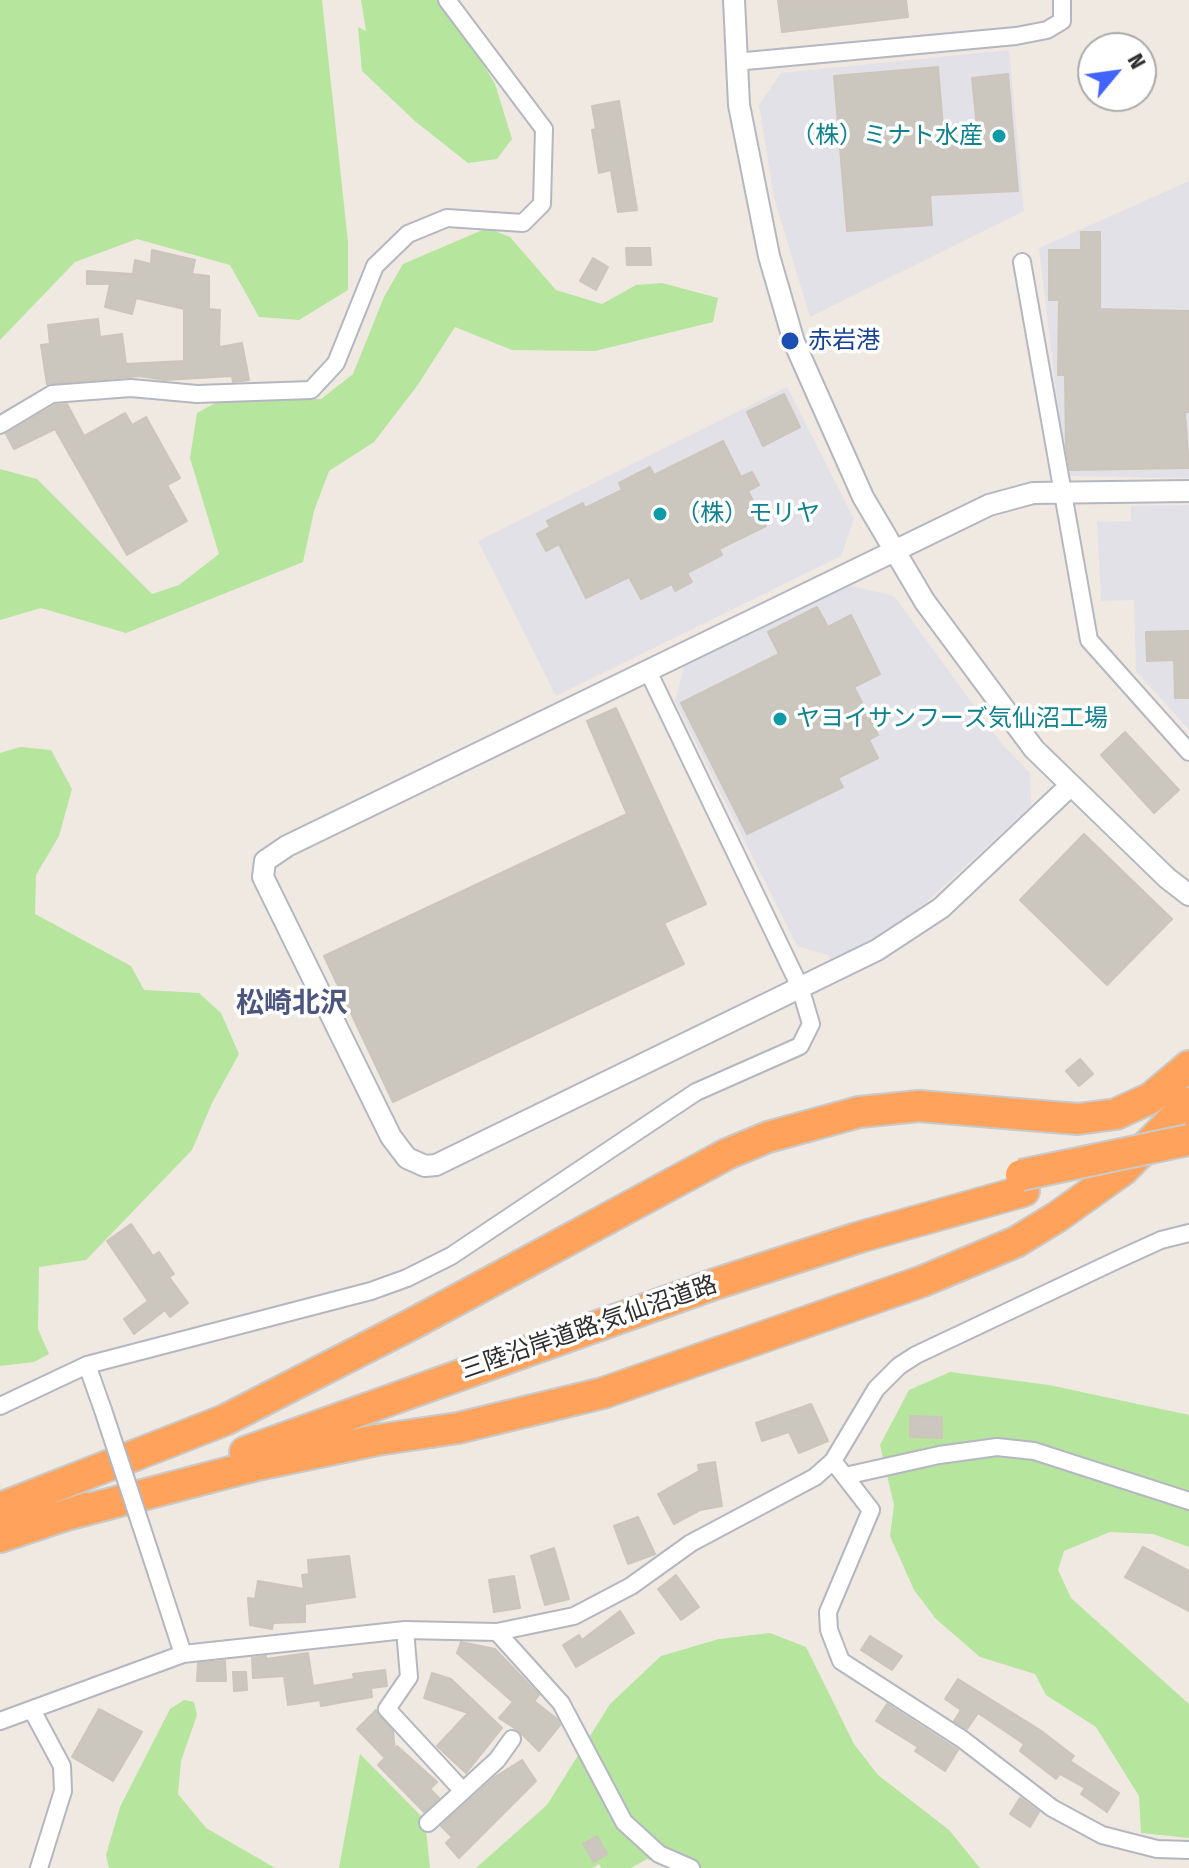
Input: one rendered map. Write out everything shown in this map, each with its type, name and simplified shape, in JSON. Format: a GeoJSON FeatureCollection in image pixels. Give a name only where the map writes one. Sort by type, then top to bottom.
{"type":"FeatureCollection","features":[{"type":"Feature","properties":{"kind":"highway"},"geometry":{"type":"LineString","coordinates":[[0,1511],[225,1420],[416,1322],[727,1154],[768,1137],[859,1112],[919,1106],[1078,1119],[1116,1114],[1151,1098],[1189,1066]]}},
{"type":"Feature","properties":{"kind":"highway"},"geometry":{"type":"LineString","coordinates":[[70,1514],[257,1465],[471,1425],[603,1393],[971,1263],[1057,1217],[1123,1170],[1189,1103]]}},
{"type":"Feature","properties":{"kind":"highway","name":"三陸沿岸道路;気仙沼道路"},"geometry":{"type":"LineString","coordinates":[[0,1537],[715,1284],[1023,1183],[1189,1140]]}},
{"type":"Feature","properties":{"kind":"highway","name":"三陸沿岸道路;気仙沼道路"},"geometry":{"type":"LineString","coordinates":[[0,1511],[234,1436],[722,1263],[899,1207],[1189,1155]]}},
{"type":"Feature","properties":{"kind":"street"},"geometry":{"type":"LineString","coordinates":[[0,425],[52,394],[131,388],[197,394],[311,390],[336,363],[375,266],[408,234],[447,218],[523,223],[542,204],[544,129],[447,0]]}},
{"type":"Feature","properties":{"kind":"street"},"geometry":{"type":"LineString","coordinates":[[734,0],[735,62],[758,211],[794,342],[851,471],[892,549],[925,602],[1034,749],[1167,878],[1189,895]]}},
{"type":"Feature","properties":{"kind":"street"},"geometry":{"type":"LineString","coordinates":[[735,62],[1047,30],[1062,21],[1062,0]]}},
{"type":"Feature","properties":{"kind":"street"},"geometry":{"type":"LineString","coordinates":[[1022,262],[1089,640],[1189,752]]}},
{"type":"Feature","properties":{"kind":"street"},"geometry":{"type":"LineString","coordinates":[[1071,785],[941,908],[877,950],[436,1165],[425,1166],[407,1158],[391,1137],[263,877],[265,861],[287,846],[892,549],[989,505],[1033,493],[1189,491]]}},
{"type":"Feature","properties":{"kind":"street"},"geometry":{"type":"LineString","coordinates":[[0,1406],[87,1365],[371,1291],[451,1256],[696,1092],[800,1046],[811,1024],[800,987],[647,669]]}},
{"type":"Feature","properties":{"kind":"street"},"geometry":{"type":"LineString","coordinates":[[0,1721],[183,1654],[244,1644],[405,1630],[497,1632],[574,1616],[600,1604],[691,1543],[798,1487],[833,1461],[876,1389],[899,1366],[1103,1266],[1161,1240],[1189,1233]]}},
{"type":"Feature","properties":{"kind":"street"},"geometry":{"type":"LineString","coordinates":[[87,1365],[183,1654]]}},
{"type":"Feature","properties":{"kind":"street"},"geometry":{"type":"LineString","coordinates":[[845,1476],[939,1455],[997,1447],[1034,1451],[1189,1501]]}},
{"type":"Feature","properties":{"kind":"street"},"geometry":{"type":"LineString","coordinates":[[833,1461],[871,1510],[828,1612],[829,1630],[841,1661],[962,1739],[1052,1808],[1102,1835],[1157,1849],[1189,1850]]}},
{"type":"Feature","properties":{"kind":"street"},"geometry":{"type":"LineString","coordinates":[[405,1630],[409,1677],[387,1709],[462,1790]]}},
{"type":"Feature","properties":{"kind":"street"},"geometry":{"type":"LineString","coordinates":[[497,1632],[561,1703],[624,1822],[659,1854],[689,1868]]}},
{"type":"Feature","properties":{"kind":"street"},"geometry":{"type":"LineString","coordinates":[[32,1710],[62,1766],[63,1778],[57,1817],[39,1868]]}},
{"type":"Feature","properties":{"kind":"street"},"geometry":{"type":"LineString","coordinates":[[428,1823],[497,1760],[512,1739]]}},
{"type":"Feature","properties":{"kind":"shaded area"},"geometry":{"type":"Polygon","coordinates":[[[1009,50],[1024,211],[810,317],[774,198],[759,105],[781,73],[1009,50]]]}},
{"type":"Feature","properties":{"kind":"shaded area"},"geometry":{"type":"Polygon","coordinates":[[[1189,181],[1189,478],[1066,476],[1039,248],[1189,181]]]}},
{"type":"Feature","properties":{"kind":"shaded area"},"geometry":{"type":"Polygon","coordinates":[[[787,387],[854,519],[841,556],[556,696],[478,541],[787,387]]]}},
{"type":"Feature","properties":{"kind":"shaded area"},"geometry":{"type":"Polygon","coordinates":[[[1189,505],[1189,730],[1136,671],[1134,600],[1101,601],[1097,522],[1131,521],[1131,506],[1189,505]]]}},
{"type":"Feature","properties":{"kind":"shaded area"},"geometry":{"type":"Polygon","coordinates":[[[847,585],[894,596],[1002,744],[1030,773],[1031,806],[922,906],[859,949],[832,961],[828,955],[797,946],[675,701],[685,664],[847,585]]]}},
{"type":"Feature","properties":{"kind":"green space"},"geometry":{"type":"Polygon","coordinates":[[[0,0],[322,0],[348,242],[348,290],[299,320],[259,317],[230,265],[137,239],[75,262],[0,340],[0,0]]]}},
{"type":"Feature","properties":{"kind":"green space"},"geometry":{"type":"Polygon","coordinates":[[[361,0],[444,0],[495,84],[512,139],[497,159],[468,163],[416,122],[362,71],[358,27],[366,31],[361,0]]]}},
{"type":"Feature","properties":{"kind":"green space"},"geometry":{"type":"Polygon","coordinates":[[[487,228],[510,237],[556,290],[602,304],[636,285],[662,283],[718,298],[713,322],[595,351],[512,350],[455,327],[417,386],[374,442],[329,471],[314,511],[303,562],[126,633],[41,608],[0,620],[0,469],[37,479],[152,594],[179,585],[219,554],[190,458],[197,413],[219,401],[321,399],[353,374],[384,297],[403,264],[487,228]]]}},
{"type":"Feature","properties":{"kind":"green space"},"geometry":{"type":"Polygon","coordinates":[[[20,747],[51,750],[72,789],[59,836],[36,875],[35,914],[131,966],[144,990],[199,993],[221,1013],[239,1054],[212,1103],[192,1150],[86,1260],[39,1267],[38,1329],[49,1354],[34,1362],[0,1366],[0,753],[20,747]]]}},
{"type":"Feature","properties":{"kind":"green space"},"geometry":{"type":"Polygon","coordinates":[[[950,1372],[1049,1385],[1189,1415],[1189,1547],[1153,1534],[1110,1532],[1064,1551],[1058,1570],[1071,1598],[1189,1704],[1189,1838],[1141,1833],[1139,1796],[1096,1727],[1046,1695],[1035,1674],[980,1657],[936,1619],[914,1590],[890,1536],[894,1505],[880,1445],[909,1390],[950,1372]]]}},
{"type":"Feature","properties":{"kind":"green space"},"geometry":{"type":"Polygon","coordinates":[[[770,1633],[806,1647],[854,1744],[878,1775],[949,1830],[980,1868],[674,1868],[647,1859],[631,1868],[601,1868],[599,1864],[593,1868],[476,1868],[547,1805],[610,1704],[661,1656],[719,1639],[770,1633]]]}},
{"type":"Feature","properties":{"kind":"green space"},"geometry":{"type":"Polygon","coordinates":[[[184,1700],[194,1702],[197,1715],[181,1761],[178,1794],[206,1828],[275,1868],[109,1868],[106,1855],[120,1807],[170,1709],[184,1700]]]}},
{"type":"Feature","properties":{"kind":"green space"},"geometry":{"type":"Polygon","coordinates":[[[360,1754],[425,1820],[430,1868],[339,1868],[360,1754]]]}},
{"type":"Feature","properties":{"kind":"building"},"geometry":{"type":"Polygon","coordinates":[[[778,0],[906,0],[908,17],[782,32],[778,0]]]}},
{"type":"Feature","properties":{"kind":"building"},"geometry":{"type":"Polygon","coordinates":[[[938,67],[944,139],[978,136],[972,78],[1008,74],[1018,191],[930,195],[932,225],[847,231],[834,76],[938,67]]]}},
{"type":"Feature","properties":{"kind":"building"},"geometry":{"type":"Polygon","coordinates":[[[619,101],[637,210],[618,212],[611,170],[599,173],[592,130],[596,129],[592,106],[619,101]]]}},
{"type":"Feature","properties":{"kind":"building"},"geometry":{"type":"Polygon","coordinates":[[[1081,232],[1100,232],[1100,309],[1189,311],[1189,412],[1185,412],[1189,468],[1070,470],[1066,447],[1065,375],[1058,375],[1059,300],[1049,300],[1049,250],[1081,250],[1081,232]]]}},
{"type":"Feature","properties":{"kind":"building"},"geometry":{"type":"Polygon","coordinates":[[[626,248],[650,248],[651,265],[627,265],[626,248]]]}},
{"type":"Feature","properties":{"kind":"building"},"geometry":{"type":"Polygon","coordinates":[[[152,250],[195,260],[192,274],[209,276],[209,309],[220,310],[219,347],[242,343],[249,380],[233,382],[232,376],[165,380],[140,376],[47,384],[41,345],[50,344],[48,325],[98,319],[100,337],[122,334],[126,364],[184,361],[184,309],[136,298],[132,314],[105,307],[110,284],[87,284],[87,271],[133,274],[135,260],[151,264],[152,250]]]}},
{"type":"Feature","properties":{"kind":"building"},"geometry":{"type":"Polygon","coordinates":[[[593,258],[608,267],[596,290],[580,281],[593,258]]]}},
{"type":"Feature","properties":{"kind":"building"},"geometry":{"type":"Polygon","coordinates":[[[784,394],[800,427],[763,446],[747,412],[784,394]]]}},
{"type":"Feature","properties":{"kind":"building"},"geometry":{"type":"Polygon","coordinates":[[[67,404],[84,436],[125,413],[132,425],[146,417],[180,478],[167,485],[187,521],[127,555],[55,429],[14,449],[6,434],[55,405],[67,404]]]}},
{"type":"Feature","properties":{"kind":"building","name":"（株）モリヤ"},"geometry":{"type":"Polygon","coordinates":[[[723,441],[741,477],[752,472],[759,485],[748,491],[766,526],[719,549],[722,555],[687,573],[692,582],[675,591],[672,584],[641,599],[629,577],[586,598],[559,544],[546,551],[537,534],[550,527],[547,521],[583,503],[585,508],[622,490],[619,483],[650,467],[654,475],[723,441]]]}},
{"type":"Feature","properties":{"kind":"building","name":"ヤヨイサンフーズ気仙沼工場"},"geometry":{"type":"Polygon","coordinates":[[[817,607],[828,627],[851,615],[880,674],[854,687],[878,735],[869,740],[878,758],[838,778],[843,787],[747,834],[681,703],[779,654],[768,632],[817,607]]]}},
{"type":"Feature","properties":{"kind":"building"},"geometry":{"type":"Polygon","coordinates":[[[1189,631],[1189,698],[1175,698],[1174,660],[1147,661],[1146,632],[1189,631]]]}},
{"type":"Feature","properties":{"kind":"building"},"geometry":{"type":"Polygon","coordinates":[[[616,708],[706,904],[664,923],[684,964],[393,1102],[324,956],[627,814],[587,721],[616,708]]]}},
{"type":"Feature","properties":{"kind":"building"},"geometry":{"type":"Polygon","coordinates":[[[1125,732],[1179,790],[1154,813],[1101,755],[1125,732]]]}},
{"type":"Feature","properties":{"kind":"building"},"geometry":{"type":"Polygon","coordinates":[[[1084,834],[1172,919],[1107,985],[1020,900],[1084,834]]]}},
{"type":"Feature","properties":{"kind":"building"},"geometry":{"type":"Polygon","coordinates":[[[1080,1059],[1093,1074],[1079,1086],[1066,1071],[1080,1059]]]}},
{"type":"Feature","properties":{"kind":"building"},"geometry":{"type":"Polygon","coordinates":[[[131,1224],[153,1256],[159,1252],[174,1274],[169,1277],[188,1303],[170,1317],[165,1310],[134,1334],[124,1319],[148,1301],[107,1241],[131,1224]]]}},
{"type":"Feature","properties":{"kind":"building"},"geometry":{"type":"Polygon","coordinates":[[[811,1404],[828,1441],[799,1453],[789,1432],[762,1441],[756,1423],[811,1404]]]}},
{"type":"Feature","properties":{"kind":"building"},"geometry":{"type":"Polygon","coordinates":[[[910,1416],[942,1417],[942,1438],[910,1437],[910,1416]]]}},
{"type":"Feature","properties":{"kind":"building"},"geometry":{"type":"Polygon","coordinates":[[[715,1462],[722,1506],[700,1510],[674,1524],[658,1494],[699,1471],[698,1465],[715,1462]]]}},
{"type":"Feature","properties":{"kind":"building"},"geometry":{"type":"Polygon","coordinates":[[[638,1517],[655,1554],[628,1564],[614,1526],[638,1517]]]}},
{"type":"Feature","properties":{"kind":"building"},"geometry":{"type":"Polygon","coordinates":[[[1143,1547],[1189,1571],[1189,1611],[1125,1577],[1143,1547]]]}},
{"type":"Feature","properties":{"kind":"building"},"geometry":{"type":"Polygon","coordinates":[[[554,1548],[569,1599],[545,1605],[531,1556],[554,1548]]]}},
{"type":"Feature","properties":{"kind":"building"},"geometry":{"type":"Polygon","coordinates":[[[349,1556],[355,1597],[305,1604],[305,1622],[273,1623],[272,1629],[250,1625],[248,1598],[255,1599],[258,1581],[304,1589],[302,1575],[309,1574],[308,1560],[349,1556]]]}},
{"type":"Feature","properties":{"kind":"building"},"geometry":{"type":"Polygon","coordinates":[[[676,1575],[699,1607],[681,1620],[658,1589],[676,1575]]]}},
{"type":"Feature","properties":{"kind":"building"},"geometry":{"type":"Polygon","coordinates":[[[514,1576],[520,1608],[494,1612],[489,1580],[514,1576]]]}},
{"type":"Feature","properties":{"kind":"building"},"geometry":{"type":"Polygon","coordinates":[[[620,1611],[634,1633],[576,1667],[563,1645],[579,1635],[582,1640],[620,1611]]]}},
{"type":"Feature","properties":{"kind":"building"},"geometry":{"type":"Polygon","coordinates":[[[870,1636],[902,1656],[892,1670],[861,1650],[870,1636]]]}},
{"type":"Feature","properties":{"kind":"building"},"geometry":{"type":"Polygon","coordinates":[[[461,1642],[495,1649],[539,1695],[534,1701],[557,1719],[560,1725],[539,1751],[519,1731],[499,1718],[513,1702],[457,1653],[461,1642]]]}},
{"type":"Feature","properties":{"kind":"building"},"geometry":{"type":"Polygon","coordinates":[[[308,1653],[313,1686],[354,1679],[353,1674],[385,1670],[387,1686],[371,1688],[372,1697],[321,1706],[320,1700],[288,1705],[284,1676],[253,1678],[252,1658],[308,1653]]]}},
{"type":"Feature","properties":{"kind":"building"},"geometry":{"type":"Polygon","coordinates":[[[225,1661],[226,1681],[197,1681],[198,1663],[225,1661]]]}},
{"type":"Feature","properties":{"kind":"building"},"geometry":{"type":"Polygon","coordinates":[[[233,1672],[246,1672],[247,1690],[234,1691],[233,1672]]]}},
{"type":"Feature","properties":{"kind":"building"},"geometry":{"type":"Polygon","coordinates":[[[432,1673],[451,1679],[502,1728],[466,1773],[437,1746],[468,1713],[424,1698],[432,1673]]]}},
{"type":"Feature","properties":{"kind":"building"},"geometry":{"type":"Polygon","coordinates":[[[958,1679],[1040,1730],[1074,1756],[1070,1761],[1119,1793],[1107,1812],[1081,1794],[1085,1788],[1060,1774],[1056,1779],[1020,1751],[1024,1744],[978,1713],[967,1729],[954,1721],[961,1710],[945,1699],[958,1679]]]}},
{"type":"Feature","properties":{"kind":"building"},"geometry":{"type":"Polygon","coordinates":[[[887,1704],[958,1750],[945,1771],[915,1751],[918,1747],[876,1721],[887,1704]]]}},
{"type":"Feature","properties":{"kind":"building"},"geometry":{"type":"Polygon","coordinates":[[[99,1709],[142,1732],[113,1781],[72,1757],[99,1709]]]}},
{"type":"Feature","properties":{"kind":"building"},"geometry":{"type":"Polygon","coordinates":[[[376,1710],[393,1731],[395,1753],[397,1746],[437,1782],[430,1789],[439,1798],[424,1812],[378,1765],[385,1758],[357,1729],[376,1710]]]}},
{"type":"Feature","properties":{"kind":"building"},"geometry":{"type":"Polygon","coordinates":[[[522,1760],[536,1781],[459,1858],[446,1843],[452,1837],[441,1826],[495,1777],[522,1760]]]}},
{"type":"Feature","properties":{"kind":"building"},"geometry":{"type":"Polygon","coordinates":[[[1020,1798],[1039,1812],[1030,1827],[1010,1814],[1020,1798]]]}},
{"type":"Feature","properties":{"kind":"building"},"geometry":{"type":"Polygon","coordinates":[[[597,1836],[607,1854],[594,1862],[583,1844],[597,1836]]]}},
{"type":"Feature","properties":{"kind":"place","name":"（株）ミナト水産"},"geometry":{"type":"Point","coordinates":[999,136]}},
{"type":"Feature","properties":{"kind":"place","name":"赤岩港"},"geometry":{"type":"Point","coordinates":[790,341]}},
{"type":"Feature","properties":{"kind":"place","name":"（株）モリヤ"},"geometry":{"type":"Point","coordinates":[660,514]}},
{"type":"Feature","properties":{"kind":"place","name":"ヤヨイサンフーズ気仙沼工場"},"geometry":{"type":"Point","coordinates":[780,719]}},
{"type":"Feature","properties":{"kind":"district","name":"松崎北沢"},"geometry":{"type":"Point","coordinates":[292,1004]}}]}
